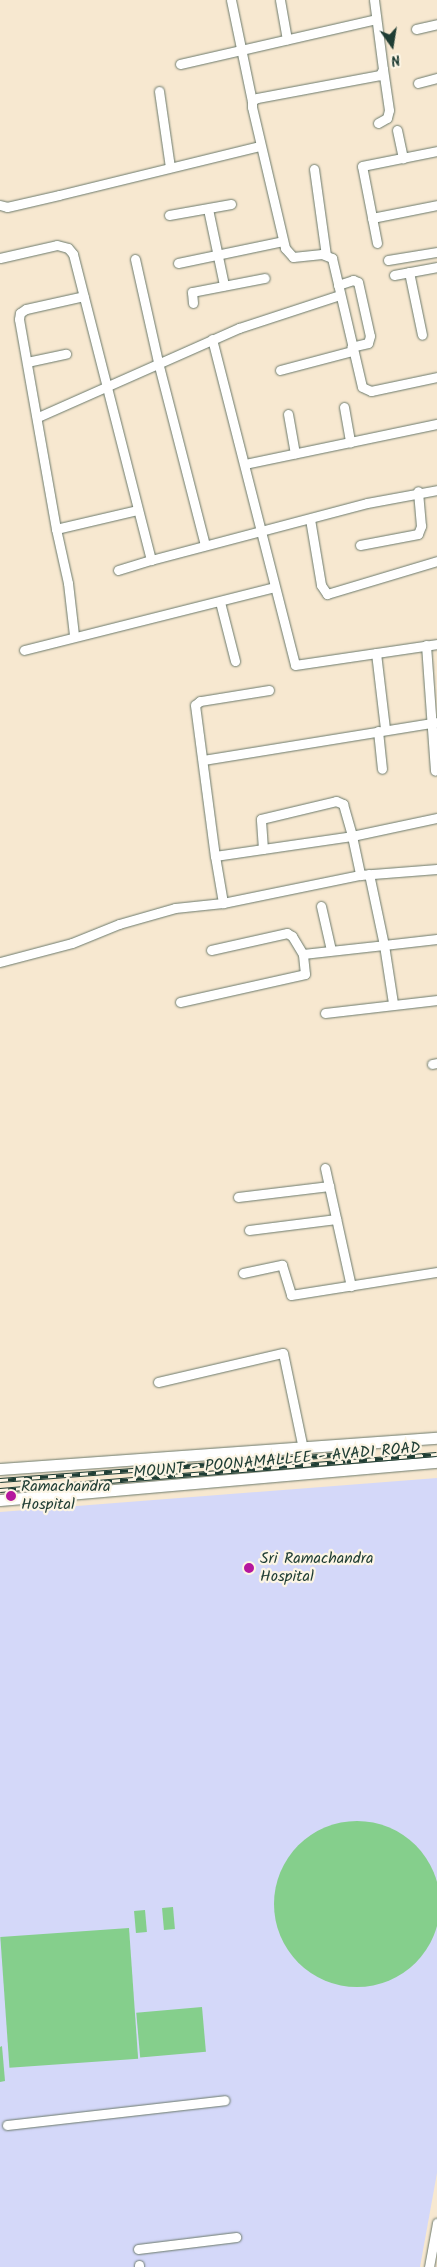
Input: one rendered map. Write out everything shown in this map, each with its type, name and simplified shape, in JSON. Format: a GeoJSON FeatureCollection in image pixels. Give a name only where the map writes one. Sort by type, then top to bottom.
{"type":"FeatureCollection","features":[{"type":"Feature","properties":{"kind":"main road","name":"MOUNT - POONAMALLEE - AVADI ROAD"},"geometry":{"type":"LineString","coordinates":[[0,1470],[437,1438]]}},
{"type":"Feature","properties":{"kind":"main road","name":"MOUNT - POONAMALLEE - AVADI ROAD"},"geometry":{"type":"LineString","coordinates":[[0,1500],[437,1462]]}},
{"type":"Feature","properties":{"kind":"street"},"geometry":{"type":"LineString","coordinates":[[231,0],[260,146],[283,242],[293,257],[326,255],[332,258],[351,349],[364,390],[371,391],[437,377]]}},
{"type":"Feature","properties":{"kind":"street"},"geometry":{"type":"LineString","coordinates":[[280,0],[287,39]]}},
{"type":"Feature","properties":{"kind":"street"},"geometry":{"type":"LineString","coordinates":[[374,0],[389,110],[387,118],[378,123]]}},
{"type":"Feature","properties":{"kind":"street"},"geometry":{"type":"LineString","coordinates":[[180,64],[376,19]]}},
{"type":"Feature","properties":{"kind":"street"},"geometry":{"type":"LineString","coordinates":[[416,29],[437,24]]}},
{"type":"Feature","properties":{"kind":"street"},"geometry":{"type":"LineString","coordinates":[[252,101],[376,76],[383,70]]}},
{"type":"Feature","properties":{"kind":"street"},"geometry":{"type":"LineString","coordinates":[[418,83],[437,78]]}},
{"type":"Feature","properties":{"kind":"street"},"geometry":{"type":"LineString","coordinates":[[159,91],[170,167]]}},
{"type":"Feature","properties":{"kind":"street"},"geometry":{"type":"LineString","coordinates":[[397,130],[403,158]]}},
{"type":"Feature","properties":{"kind":"street"},"geometry":{"type":"LineString","coordinates":[[0,205],[16,205],[260,146]]}},
{"type":"Feature","properties":{"kind":"street"},"geometry":{"type":"LineString","coordinates":[[377,243],[362,166],[437,151]]}},
{"type":"Feature","properties":{"kind":"street"},"geometry":{"type":"LineString","coordinates":[[314,169],[326,255]]}},
{"type":"Feature","properties":{"kind":"street"},"geometry":{"type":"LineString","coordinates":[[169,215],[231,204]]}},
{"type":"Feature","properties":{"kind":"street"},"geometry":{"type":"LineString","coordinates":[[372,218],[437,205]]}},
{"type":"Feature","properties":{"kind":"street"},"geometry":{"type":"LineString","coordinates":[[208,209],[224,285]]}},
{"type":"Feature","properties":{"kind":"street"},"geometry":{"type":"LineString","coordinates":[[178,263],[283,242]]}},
{"type":"Feature","properties":{"kind":"street"},"geometry":{"type":"LineString","coordinates":[[0,258],[57,245],[68,248],[73,254],[151,560]]}},
{"type":"Feature","properties":{"kind":"street"},"geometry":{"type":"LineString","coordinates":[[388,260],[437,252]]}},
{"type":"Feature","properties":{"kind":"street"},"geometry":{"type":"LineString","coordinates":[[135,259],[159,366],[205,545]]}},
{"type":"Feature","properties":{"kind":"street"},"geometry":{"type":"LineString","coordinates":[[394,274],[437,267]]}},
{"type":"Feature","properties":{"kind":"street"},"geometry":{"type":"LineString","coordinates":[[409,272],[422,335]]}},
{"type":"Feature","properties":{"kind":"street"},"geometry":{"type":"LineString","coordinates":[[192,303],[192,292],[265,278]]}},
{"type":"Feature","properties":{"kind":"street"},"geometry":{"type":"LineString","coordinates":[[38,417],[159,366],[212,339],[339,290],[353,280],[358,282],[370,336],[368,343],[280,370]]}},
{"type":"Feature","properties":{"kind":"street"},"geometry":{"type":"LineString","coordinates":[[74,635],[68,583],[56,529],[20,313],[84,296]]}},
{"type":"Feature","properties":{"kind":"street"},"geometry":{"type":"LineString","coordinates":[[212,339],[245,464],[294,665],[437,644]]}},
{"type":"Feature","properties":{"kind":"street"},"geometry":{"type":"LineString","coordinates":[[27,362],[66,354]]}},
{"type":"Feature","properties":{"kind":"street"},"geometry":{"type":"LineString","coordinates":[[344,407],[350,442]]}},
{"type":"Feature","properties":{"kind":"street"},"geometry":{"type":"LineString","coordinates":[[288,414],[295,453]]}},
{"type":"Feature","properties":{"kind":"street"},"geometry":{"type":"LineString","coordinates":[[245,464],[437,424]]}},
{"type":"Feature","properties":{"kind":"street"},"geometry":{"type":"LineString","coordinates":[[118,570],[260,530],[418,491],[437,490]]}},
{"type":"Feature","properties":{"kind":"street"},"geometry":{"type":"LineString","coordinates":[[360,545],[418,534],[421,526],[418,491]]}},
{"type":"Feature","properties":{"kind":"street"},"geometry":{"type":"LineString","coordinates":[[56,529],[137,510]]}},
{"type":"Feature","properties":{"kind":"street"},"geometry":{"type":"LineString","coordinates":[[310,519],[322,585],[327,594],[437,561]]}},
{"type":"Feature","properties":{"kind":"street"},"geometry":{"type":"LineString","coordinates":[[24,650],[74,635],[220,602],[274,587]]}},
{"type":"Feature","properties":{"kind":"street"},"geometry":{"type":"LineString","coordinates":[[220,602],[235,661]]}},
{"type":"Feature","properties":{"kind":"street"},"geometry":{"type":"LineString","coordinates":[[426,645],[434,722],[435,771]]}},
{"type":"Feature","properties":{"kind":"street"},"geometry":{"type":"LineString","coordinates":[[376,653],[382,769]]}},
{"type":"Feature","properties":{"kind":"street"},"geometry":{"type":"LineString","coordinates":[[223,903],[215,856],[197,703],[269,690]]}},
{"type":"Feature","properties":{"kind":"street"},"geometry":{"type":"LineString","coordinates":[[203,760],[434,722]]}},
{"type":"Feature","properties":{"kind":"street"},"geometry":{"type":"LineString","coordinates":[[263,849],[261,819],[336,801],[343,804],[384,945],[393,1004]]}},
{"type":"Feature","properties":{"kind":"street"},"geometry":{"type":"LineString","coordinates":[[215,856],[352,836],[437,818]]}},
{"type":"Feature","properties":{"kind":"street"},"geometry":{"type":"LineString","coordinates":[[0,962],[72,943],[156,912],[223,903],[365,875],[437,869]]}},
{"type":"Feature","properties":{"kind":"street"},"geometry":{"type":"LineString","coordinates":[[321,906],[331,950]]}},
{"type":"Feature","properties":{"kind":"street"},"geometry":{"type":"LineString","coordinates":[[180,1002],[305,974],[303,954],[292,936],[287,933],[211,950]]}},
{"type":"Feature","properties":{"kind":"street"},"geometry":{"type":"LineString","coordinates":[[303,954],[437,939]]}},
{"type":"Feature","properties":{"kind":"street"},"geometry":{"type":"LineString","coordinates":[[325,1013],[437,1000]]}},
{"type":"Feature","properties":{"kind":"street"},"geometry":{"type":"LineString","coordinates":[[325,1168],[351,1286]]}},
{"type":"Feature","properties":{"kind":"street"},"geometry":{"type":"LineString","coordinates":[[238,1197],[329,1186]]}},
{"type":"Feature","properties":{"kind":"street"},"geometry":{"type":"LineString","coordinates":[[249,1230],[336,1219]]}},
{"type":"Feature","properties":{"kind":"street"},"geometry":{"type":"LineString","coordinates":[[243,1273],[282,1265],[291,1295],[437,1272]]}},
{"type":"Feature","properties":{"kind":"street"},"geometry":{"type":"LineString","coordinates":[[158,1382],[283,1353],[303,1449]]}},
{"type":"Feature","properties":{"kind":"street"},"geometry":{"type":"LineString","coordinates":[[7,2125],[225,2100]]}},
{"type":"Feature","properties":{"kind":"street"},"geometry":{"type":"LineString","coordinates":[[429,2267],[437,2222]]}},
{"type":"Feature","properties":{"kind":"street"},"geometry":{"type":"LineString","coordinates":[[138,2249],[236,2237]]}},
{"type":"Feature","properties":{"kind":"shaded area"},"geometry":{"type":"Polygon","coordinates":[[[437,1478],[437,2173],[420,2267],[0,2267],[0,1512],[437,1478]]]}},
{"type":"Feature","properties":{"kind":"green space"},"geometry":{"type":"Polygon","coordinates":[[[349,1821],[365,1821],[389,1827],[416,1845],[434,1872],[440,1904],[434,1936],[416,1963],[389,1981],[365,1987],[349,1987],[325,1981],[304,1968],[293,1957],[280,1936],[274,1912],[274,1896],[280,1872],[293,1851],[304,1840],[325,1827],[349,1821]]]}},
{"type":"Feature","properties":{"kind":"green space"},"geometry":{"type":"Polygon","coordinates":[[[173,1907],[175,1929],[164,1930],[162,1908],[173,1907]]]}},
{"type":"Feature","properties":{"kind":"green space"},"geometry":{"type":"Polygon","coordinates":[[[145,1910],[147,1932],[136,1933],[134,1911],[145,1910]]]}},
{"type":"Feature","properties":{"kind":"green space"},"geometry":{"type":"Polygon","coordinates":[[[129,1928],[138,2059],[9,2068],[0,1937],[129,1928]]]}},
{"type":"Feature","properties":{"kind":"green space"},"geometry":{"type":"Polygon","coordinates":[[[202,2007],[206,2052],[140,2058],[136,2013],[202,2007]]]}},
{"type":"Feature","properties":{"kind":"green space"},"geometry":{"type":"Polygon","coordinates":[[[2,2046],[5,2081],[0,2082],[0,2047],[2,2046]]]}},
{"type":"Feature","properties":{"kind":"railway"},"geometry":{"type":"LineString","coordinates":[[0,1480],[362,1453]]}},
{"type":"Feature","properties":{"kind":"railway"},"geometry":{"type":"LineString","coordinates":[[0,1490],[437,1454]]}},
{"type":"Feature","properties":{"kind":"place","name":"Ramachandra Hospital"},"geometry":{"type":"Point","coordinates":[11,1496]}},
{"type":"Feature","properties":{"kind":"place","name":"Sri Ramachandra Hospital"},"geometry":{"type":"Point","coordinates":[249,1568]}}]}
